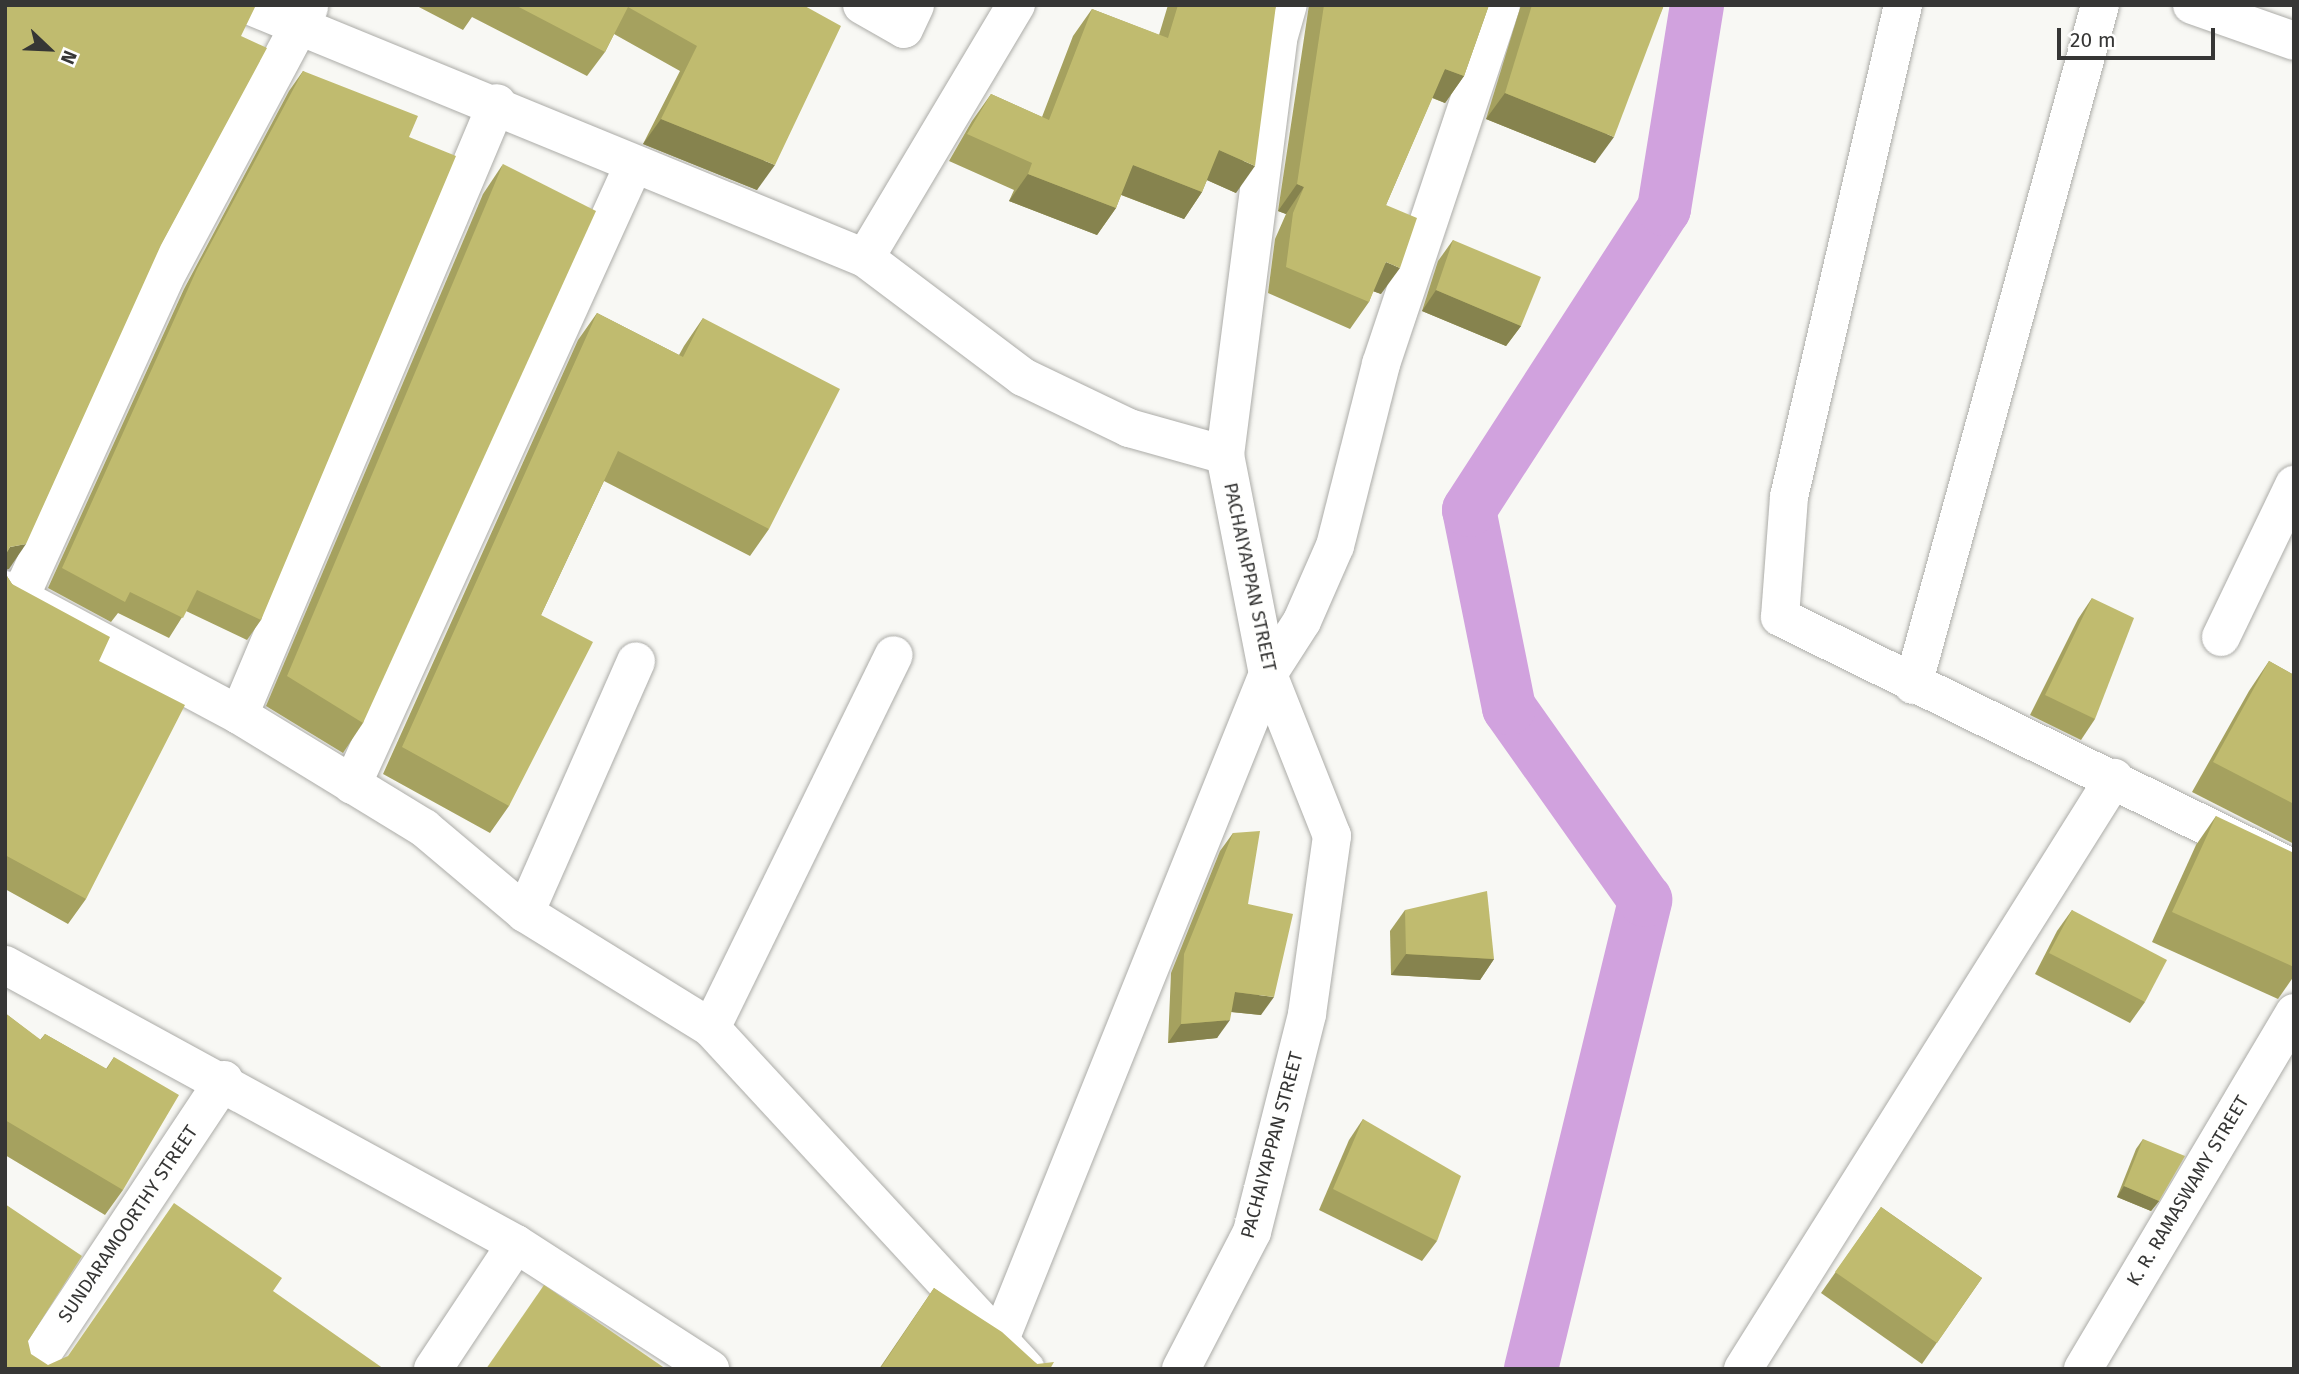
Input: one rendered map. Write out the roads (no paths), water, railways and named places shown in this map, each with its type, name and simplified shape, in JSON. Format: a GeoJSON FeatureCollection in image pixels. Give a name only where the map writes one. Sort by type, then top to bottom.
{"type":"FeatureCollection","features":[{"type":"Feature","properties":{"kind":"street"},"geometry":{"type":"LineString","coordinates":[[248,5],[303,16],[633,166],[865,258],[1023,377],[1129,428],[1225,455]]}},
{"type":"Feature","properties":{"kind":"street"},"geometry":{"type":"LineString","coordinates":[[862,5],[904,29],[915,5]]}},
{"type":"Feature","properties":{"kind":"street"},"geometry":{"type":"LineString","coordinates":[[865,258],[1016,5]]}},
{"type":"Feature","properties":{"kind":"street","name":"PACHAIYAPPAN STREET"},"geometry":{"type":"LineString","coordinates":[[1181,1369],[1252,1232],[1307,1014],[1332,836],[1268,674],[1225,455],[1278,39],[1288,5]]}},
{"type":"Feature","properties":{"kind":"street"},"geometry":{"type":"LineString","coordinates":[[999,1342],[1268,674],[1302,621],[1335,546],[1381,363],[1501,5]]}},
{"type":"Feature","properties":{"kind":"street"},"geometry":{"type":"LineString","coordinates":[[1903,5],[1789,497],[1780,617],[1913,685],[2114,778],[2294,869]]}},
{"type":"Feature","properties":{"kind":"street"},"geometry":{"type":"LineString","coordinates":[[1913,685],[2100,5]]}},
{"type":"Feature","properties":{"kind":"street"},"geometry":{"type":"LineString","coordinates":[[2192,5],[2294,41]]}},
{"type":"Feature","properties":{"kind":"street"},"geometry":{"type":"LineString","coordinates":[[303,16],[164,279],[12,594],[239,715],[424,828],[525,913],[711,1028],[999,1342],[1027,1369]]}},
{"type":"Feature","properties":{"kind":"street"},"geometry":{"type":"LineString","coordinates":[[239,715],[497,103]]}},
{"type":"Feature","properties":{"kind":"street"},"geometry":{"type":"LineString","coordinates":[[352,785],[633,166]]}},
{"type":"Feature","properties":{"kind":"street"},"geometry":{"type":"LineString","coordinates":[[2221,637],[2294,485]]}},
{"type":"Feature","properties":{"kind":"street"},"geometry":{"type":"LineString","coordinates":[[711,1028],[894,655]]}},
{"type":"Feature","properties":{"kind":"street"},"geometry":{"type":"LineString","coordinates":[[525,913],[636,661]]}},
{"type":"Feature","properties":{"kind":"street"},"geometry":{"type":"LineString","coordinates":[[1743,1369],[2114,778]]}},
{"type":"Feature","properties":{"kind":"street"},"geometry":{"type":"LineString","coordinates":[[5,965],[224,1080],[516,1244],[710,1369]]}},
{"type":"Feature","properties":{"kind":"street","name":"K. R. RAMASWAMY STREET"},"geometry":{"type":"LineString","coordinates":[[2083,1369],[2294,1013]]}},
{"type":"Feature","properties":{"kind":"street","name":"SUNDARAMOORTHY STREET"},"geometry":{"type":"LineString","coordinates":[[32,1369],[224,1080]]}},
{"type":"Feature","properties":{"kind":"street"},"geometry":{"type":"LineString","coordinates":[[433,1369],[516,1244]]}},
{"type":"Feature","properties":{"kind":"waterway"},"geometry":{"type":"LineString","coordinates":[[1531,1369],[1645,900],[1509,708],[1469,510],[1664,209],[1697,5]]}}]}
